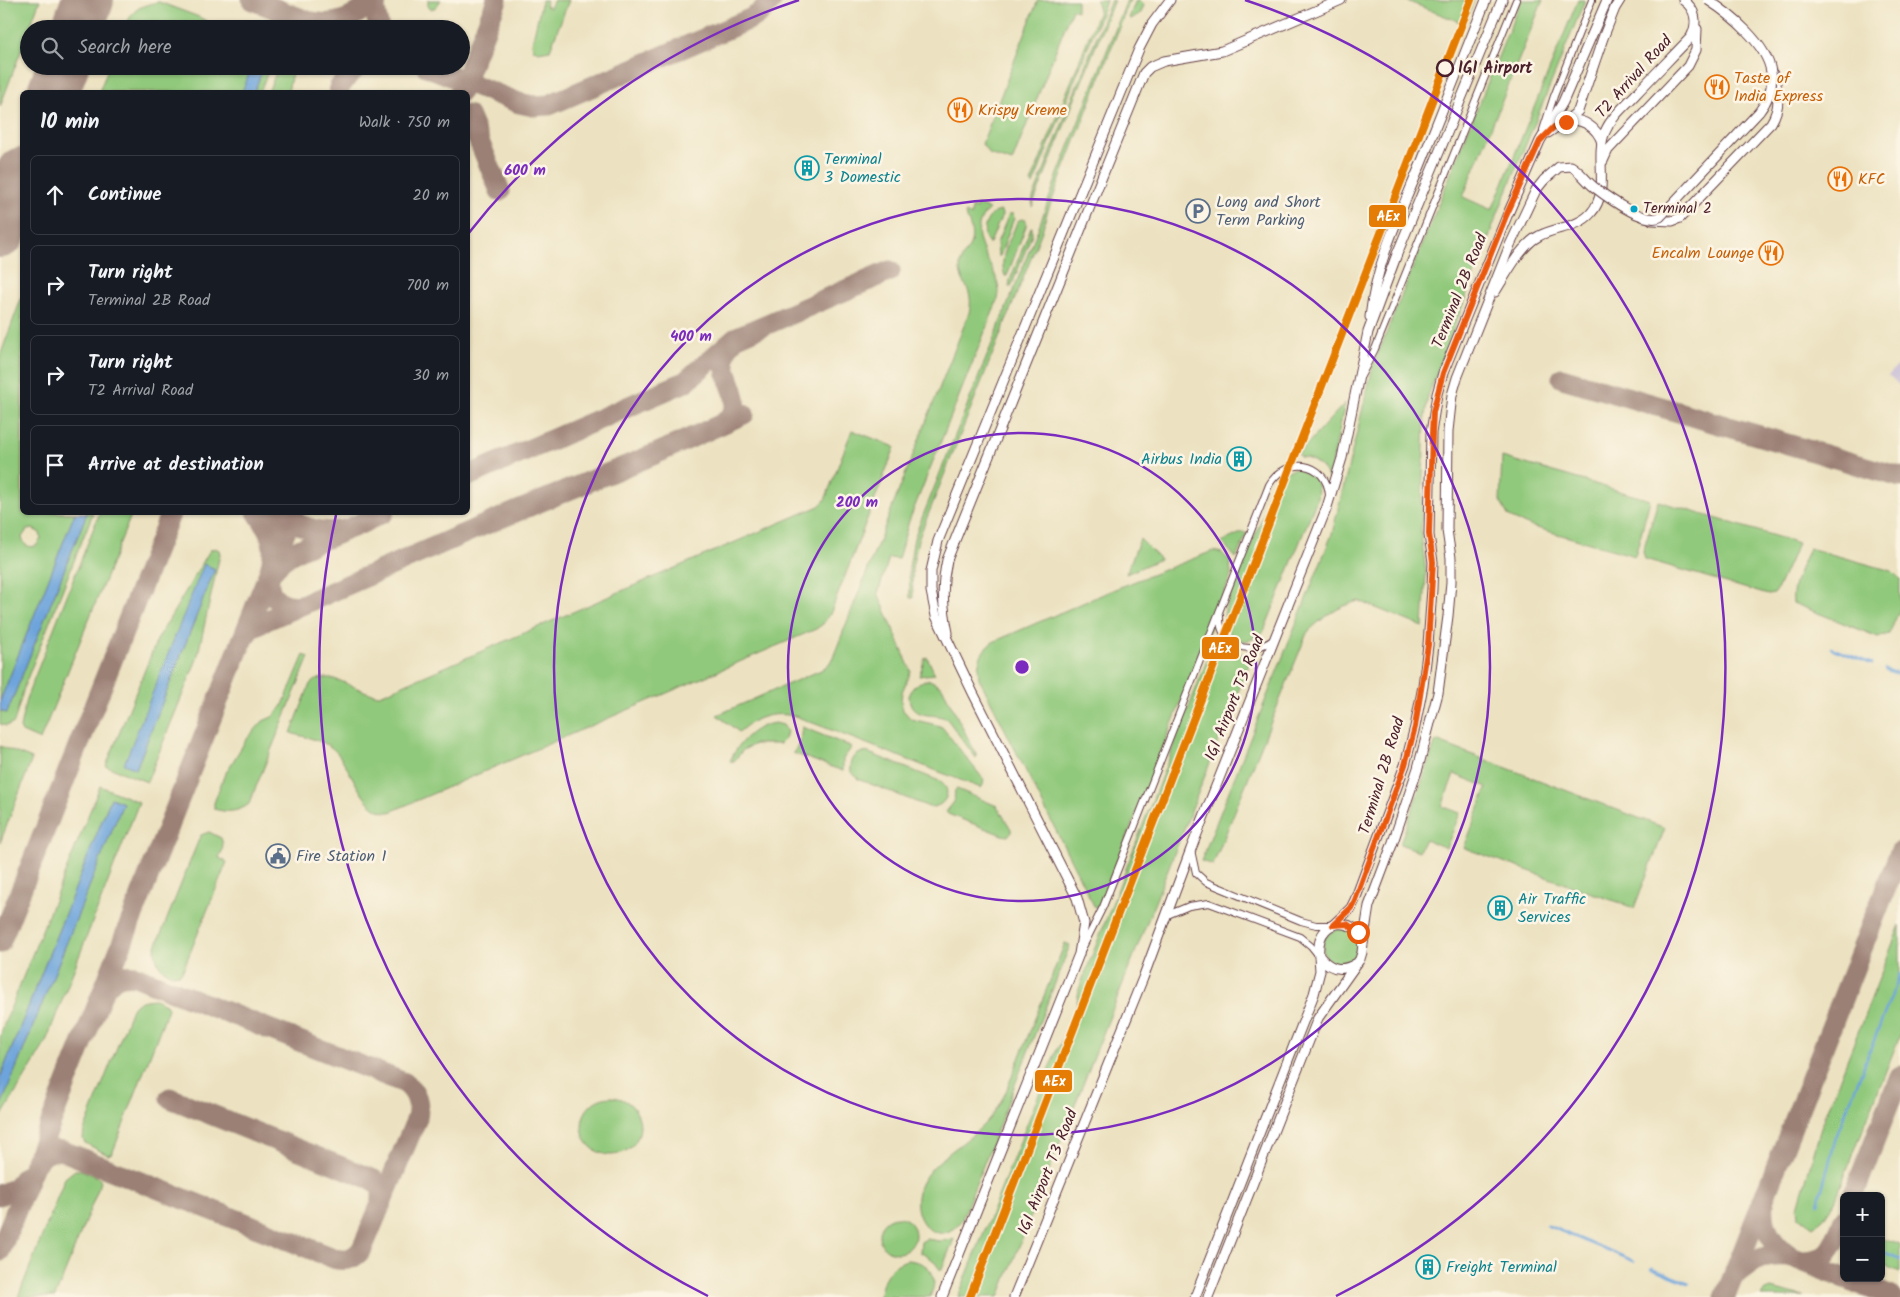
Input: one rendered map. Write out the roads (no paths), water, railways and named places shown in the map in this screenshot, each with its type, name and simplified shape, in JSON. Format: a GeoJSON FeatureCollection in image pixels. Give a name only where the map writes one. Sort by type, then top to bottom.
{"type":"FeatureCollection","features":[{"type":"Feature","properties":{"kind":"main road"},"geometry":{"type":"LineString","coordinates":[[942,1297],[1080,954],[1084,923],[1077,898],[936,616],[932,604],[931,571],[938,541],[1139,49],[1152,24],[1170,0]]}},
{"type":"Feature","properties":{"kind":"main road"},"geometry":{"type":"LineString","coordinates":[[952,648],[943,601],[943,581],[947,560],[1144,73],[1150,67],[1164,61],[1222,51],[1341,0]]}},
{"type":"Feature","properties":{"kind":"main road"},"geometry":{"type":"LineString","coordinates":[[1368,332],[1374,285],[1389,239],[1486,0]]}},
{"type":"Feature","properties":{"kind":"main road","name":"IGI Airport T3 Road"},"geometry":{"type":"LineString","coordinates":[[1014,1297],[1143,978],[1191,849],[1327,507],[1342,458],[1368,332],[1397,254],[1502,0]]}},
{"type":"Feature","properties":{"kind":"main road","name":"Terminal 2B Road"},"geometry":{"type":"LineString","coordinates":[[1333,925],[1351,908],[1355,900],[1405,765],[1415,727],[1423,686],[1432,589],[1433,562],[1429,534],[1433,412],[1443,373],[1506,216],[1540,141],[1563,102],[1607,0]]}},
{"type":"Feature","properties":{"kind":"main road","name":"T2 Arrival Road"},"geometry":{"type":"LineString","coordinates":[[1540,141],[1554,127],[1566,122],[1575,115],[1581,106],[1603,38],[1620,0]]}},
{"type":"Feature","properties":{"kind":"main road"},"geometry":{"type":"LineString","coordinates":[[1602,166],[1608,150],[1692,61],[1697,43],[1695,16],[1689,4],[1683,0]]}},
{"type":"Feature","properties":{"kind":"main road"},"geometry":{"type":"LineString","coordinates":[[1651,220],[1672,221],[1680,218],[1771,123],[1777,112],[1776,82],[1760,49],[1737,22],[1708,0]]}},
{"type":"Feature","properties":{"kind":"main road","name":"T2 Arrival Road"},"geometry":{"type":"LineString","coordinates":[[1485,306],[1532,240],[1544,233],[1577,223],[1592,213],[1601,184],[1603,135],[1611,121],[1691,37],[1694,31],[1695,16]]}},
{"type":"Feature","properties":{"kind":"main road"},"geometry":{"type":"LineString","coordinates":[[1651,220],[1660,217],[1760,112],[1769,96],[1771,85],[1770,67]]}},
{"type":"Feature","properties":{"kind":"main road"},"geometry":{"type":"LineString","coordinates":[[1566,122],[1574,120],[1586,124],[1597,132],[1602,143]]}},
{"type":"Feature","properties":{"kind":"main road","name":"Terminal 2B Road"},"geometry":{"type":"LineString","coordinates":[[1364,944],[1369,906],[1418,768],[1436,701],[1444,655],[1451,582],[1451,558],[1447,530],[1450,413],[1457,378],[1485,306],[1536,190],[1559,167],[1571,166],[1607,196],[1640,216],[1651,220]]}},
{"type":"Feature","properties":{"kind":"main road"},"geometry":{"type":"LineString","coordinates":[[1432,589],[1437,581],[1451,582]]}},
{"type":"Feature","properties":{"kind":"main road"},"geometry":{"type":"LineString","coordinates":[[1195,1297],[1314,994],[1320,971],[1319,940],[1322,933],[1333,925],[1341,924],[1354,928],[1362,938],[1364,944],[1363,952],[1318,1018],[1208,1297]]}},
{"type":"Feature","properties":{"kind":"main road"},"geometry":{"type":"LineString","coordinates":[[1319,956],[1335,969],[1342,969],[1355,964]]}},
{"type":"Feature","properties":{"kind":"street"},"geometry":{"type":"LineString","coordinates":[[1359,380],[1375,348],[1516,0]]}},
{"type":"Feature","properties":{"kind":"street"},"geometry":{"type":"LineString","coordinates":[[1540,141],[1554,96],[1592,0]]}},
{"type":"Feature","properties":{"kind":"street"},"geometry":{"type":"LineString","coordinates":[[1080,954],[1104,907],[1269,485],[1274,477],[1290,466],[1300,465],[1309,467],[1318,472],[1324,479],[1328,488],[1329,498],[1327,507]]}},
{"type":"Feature","properties":{"kind":"street"},"geometry":{"type":"LineString","coordinates":[[1222,607],[1221,628],[1227,638],[1245,648],[1256,649],[1266,645],[1280,629]]}},
{"type":"Feature","properties":{"kind":"street"},"geometry":{"type":"LineString","coordinates":[[1191,849],[1196,873],[1206,882],[1301,921],[1316,925],[1333,925]]}},
{"type":"Feature","properties":{"kind":"street"},"geometry":{"type":"LineString","coordinates":[[1165,916],[1189,906],[1209,903],[1300,937],[1319,956]]}},
{"type":"Feature","properties":{"kind":"water"},"geometry":{"type":"Polygon","coordinates":[[[249,75],[261,75],[255,90],[243,90],[249,75]]]}},
{"type":"Feature","properties":{"kind":"water"},"geometry":{"type":"Polygon","coordinates":[[[74,515],[86,515],[7,713],[0,711],[0,701],[74,515]]]}},
{"type":"Feature","properties":{"kind":"water"},"geometry":{"type":"Polygon","coordinates":[[[204,564],[215,569],[136,769],[124,764],[204,564]]]}},
{"type":"Feature","properties":{"kind":"water"},"geometry":{"type":"Polygon","coordinates":[[[111,798],[123,803],[0,1108],[0,1078],[111,798]]]}},
{"type":"Feature","properties":{"kind":"waterway"},"geometry":{"type":"LineString","coordinates":[[1831,648],[1872,664]]}},
{"type":"Feature","properties":{"kind":"waterway"},"geometry":{"type":"LineString","coordinates":[[1885,669],[1900,675]]}},
{"type":"Feature","properties":{"kind":"waterway"},"geometry":{"type":"LineString","coordinates":[[1818,1204],[1836,1137],[1900,974]]}},
{"type":"Feature","properties":{"kind":"waterway"},"geometry":{"type":"LineString","coordinates":[[1546,1225],[1634,1261]]}},
{"type":"Feature","properties":{"kind":"waterway"},"geometry":{"type":"LineString","coordinates":[[1886,1253],[1900,1259]]}},
{"type":"Feature","properties":{"kind":"waterway"},"geometry":{"type":"LineString","coordinates":[[1652,1268],[1689,1283]]}},
{"type":"Feature","properties":{"kind":"place","name":"IGI Airport"},"geometry":{"type":"Point","coordinates":[1445,68]}},
{"type":"Feature","properties":{"kind":"place","name":"Taste of India Express"},"geometry":{"type":"Point","coordinates":[1717,87]}},
{"type":"Feature","properties":{"kind":"place","name":"Krispy Kreme"},"geometry":{"type":"Point","coordinates":[960,110]}},
{"type":"Feature","properties":{"kind":"place","name":"Terminal 3 Domestic"},"geometry":{"type":"Point","coordinates":[807,168]}},
{"type":"Feature","properties":{"kind":"place","name":"KFC"},"geometry":{"type":"Point","coordinates":[1840,179]}},
{"type":"Feature","properties":{"kind":"place","name":"Terminal 2"},"geometry":{"type":"Point","coordinates":[1634,209]}},
{"type":"Feature","properties":{"kind":"place","name":"Long and Short Term Parking"},"geometry":{"type":"Point","coordinates":[1198,211]}},
{"type":"Feature","properties":{"kind":"place","name":"Encalm Lounge"},"geometry":{"type":"Point","coordinates":[1771,253]}},
{"type":"Feature","properties":{"kind":"place","name":"Airbus India"},"geometry":{"type":"Point","coordinates":[1239,459]}},
{"type":"Feature","properties":{"kind":"place","name":"Fire Station 1"},"geometry":{"type":"Point","coordinates":[278,856]}},
{"type":"Feature","properties":{"kind":"place","name":"Air Traffic Services"},"geometry":{"type":"Point","coordinates":[1500,908]}},
{"type":"Feature","properties":{"kind":"place","name":"Freight Terminal"},"geometry":{"type":"Point","coordinates":[1428,1267]}}]}
